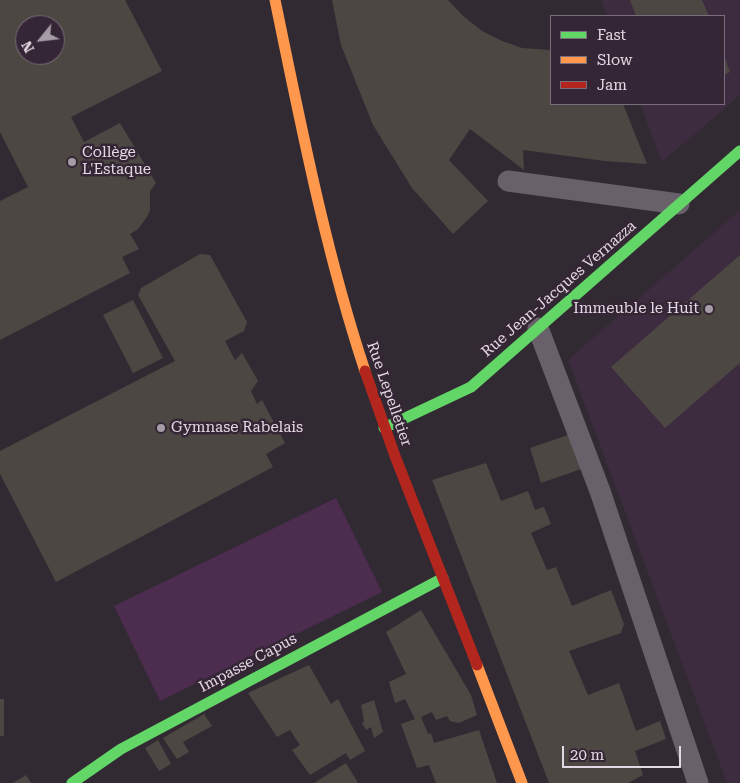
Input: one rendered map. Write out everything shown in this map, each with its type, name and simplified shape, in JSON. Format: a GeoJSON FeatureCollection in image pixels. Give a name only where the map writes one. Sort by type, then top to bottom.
{"type":"FeatureCollection","features":[{"type":"Feature","properties":{"kind":"street","name":"Rue Lepelletier"},"geometry":{"type":"LineString","coordinates":[[275,0],[330,254],[384,428],[494,706],[522,783]]}},
{"type":"Feature","properties":{"kind":"street","name":"Rue Jean-Jacques Vernazza"},"geometry":{"type":"LineString","coordinates":[[384,428],[471,388],[740,151]]}},
{"type":"Feature","properties":{"kind":"street","name":"Impasse Capus"},"geometry":{"type":"LineString","coordinates":[[72,783],[121,749],[442,578]]}},
{"type":"Feature","properties":{"kind":"lane"},"geometry":{"type":"LineString","coordinates":[[508,181],[679,204]]}},
{"type":"Feature","properties":{"kind":"lane"},"geometry":{"type":"LineString","coordinates":[[538,328],[600,491],[698,783]]}},
{"type":"Feature","properties":{"kind":"shaded area"},"geometry":{"type":"Polygon","coordinates":[[[601,0],[740,0],[740,95],[662,162],[640,105],[725,105],[725,15],[607,15],[601,0]]]}},
{"type":"Feature","properties":{"kind":"shaded area"},"geometry":{"type":"Polygon","coordinates":[[[740,210],[740,783],[727,783],[568,360],[740,210]]]}},
{"type":"Feature","properties":{"kind":"shaded area"},"geometry":{"type":"Polygon","coordinates":[[[336,498],[382,592],[160,701],[114,606],[336,498]]]}},
{"type":"Feature","properties":{"kind":"building","name":"Collège L'Estaque"},"geometry":{"type":"Polygon","coordinates":[[[0,0],[125,0],[162,71],[71,117],[84,142],[120,123],[156,183],[150,191],[150,210],[147,217],[138,229],[130,234],[139,249],[122,257],[130,273],[0,340],[0,201],[28,187],[0,132],[0,0]]]}},
{"type":"Feature","properties":{"kind":"building"},"geometry":{"type":"Polygon","coordinates":[[[332,0],[448,0],[462,15],[482,31],[502,41],[522,48],[550,50],[550,105],[623,105],[647,164],[605,161],[523,150],[524,170],[470,129],[449,160],[488,201],[453,234],[412,188],[373,125],[341,45],[332,0]]]}},
{"type":"Feature","properties":{"kind":"building"},"geometry":{"type":"Polygon","coordinates":[[[630,0],[702,0],[709,15],[636,15],[630,0]]]}},
{"type":"Feature","properties":{"kind":"building"},"geometry":{"type":"Polygon","coordinates":[[[725,59],[730,72],[725,74],[725,59]]]}},
{"type":"Feature","properties":{"kind":"building","name":"Gymnase Rabelais"},"geometry":{"type":"Polygon","coordinates":[[[200,254],[210,255],[247,322],[244,331],[225,341],[235,360],[242,353],[258,381],[251,391],[257,404],[262,400],[285,443],[266,454],[273,467],[56,582],[0,474],[0,451],[175,361],[138,295],[141,288],[200,254]]]}},
{"type":"Feature","properties":{"kind":"building","name":"Immeuble le Huit"},"geometry":{"type":"Polygon","coordinates":[[[740,255],[740,363],[665,428],[611,367],[740,255]]]}},
{"type":"Feature","properties":{"kind":"building"},"geometry":{"type":"Polygon","coordinates":[[[133,300],[163,358],[133,373],[103,315],[133,300]]]}},
{"type":"Feature","properties":{"kind":"building"},"geometry":{"type":"Polygon","coordinates":[[[574,433],[584,468],[541,483],[530,448],[574,433]]]}},
{"type":"Feature","properties":{"kind":"building"},"geometry":{"type":"Polygon","coordinates":[[[486,463],[501,501],[528,491],[535,510],[544,507],[551,524],[531,533],[547,570],[556,567],[572,606],[611,590],[624,624],[621,633],[569,651],[588,695],[619,683],[636,731],[660,721],[666,739],[635,751],[643,775],[628,783],[549,783],[432,480],[486,463]]]}},
{"type":"Feature","properties":{"kind":"building"},"geometry":{"type":"Polygon","coordinates":[[[421,610],[471,695],[477,715],[459,723],[450,721],[447,716],[436,720],[432,712],[421,717],[428,734],[431,733],[434,743],[479,730],[497,783],[436,783],[429,765],[417,768],[401,724],[415,719],[405,699],[395,703],[389,682],[406,674],[386,632],[421,610]]]}},
{"type":"Feature","properties":{"kind":"building"},"geometry":{"type":"Polygon","coordinates":[[[309,665],[331,704],[338,699],[365,751],[350,760],[346,753],[310,775],[292,750],[300,745],[290,730],[277,737],[248,693],[309,665]]]}},
{"type":"Feature","properties":{"kind":"building"},"geometry":{"type":"Polygon","coordinates":[[[0,699],[4,699],[4,736],[0,736],[0,699]]]}},
{"type":"Feature","properties":{"kind":"building"},"geometry":{"type":"Polygon","coordinates":[[[374,700],[383,732],[374,738],[371,727],[366,730],[362,723],[364,721],[361,705],[374,700]]]}},
{"type":"Feature","properties":{"kind":"building"},"geometry":{"type":"Polygon","coordinates":[[[204,714],[212,726],[183,742],[189,752],[177,759],[163,738],[204,714]]]}},
{"type":"Feature","properties":{"kind":"building"},"geometry":{"type":"Polygon","coordinates":[[[158,740],[171,764],[159,771],[145,748],[158,740]]]}},
{"type":"Feature","properties":{"kind":"building"},"geometry":{"type":"Polygon","coordinates":[[[346,763],[358,783],[314,783],[325,776],[346,763]]]}},
{"type":"Feature","properties":{"kind":"building"},"geometry":{"type":"Polygon","coordinates":[[[26,775],[31,783],[13,783],[26,775]]]}},
{"type":"Feature","properties":{"kind":"traffic: fast"},"geometry":{"type":"LineString","coordinates":[[384,428],[471,387],[740,151]]}},
{"type":"Feature","properties":{"kind":"traffic: fast"},"geometry":{"type":"LineString","coordinates":[[72,783],[121,749],[443,578]]}},
{"type":"Feature","properties":{"kind":"traffic: slow"},"geometry":{"type":"LineString","coordinates":[[275,0],[304,140],[326,233],[365,371]]}},
{"type":"Feature","properties":{"kind":"traffic: slow"},"geometry":{"type":"LineString","coordinates":[[477,665],[522,783]]}},
{"type":"Feature","properties":{"kind":"traffic: jam"},"geometry":{"type":"LineString","coordinates":[[365,371],[395,456],[477,665]]}},
{"type":"Feature","properties":{"kind":"place","name":"Collège L'Estaque"},"geometry":{"type":"Point","coordinates":[72,162]}},
{"type":"Feature","properties":{"kind":"place","name":"Immeuble le Huit"},"geometry":{"type":"Point","coordinates":[709,309]}},
{"type":"Feature","properties":{"kind":"place","name":"Gymnase Rabelais"},"geometry":{"type":"Point","coordinates":[161,428]}}]}
